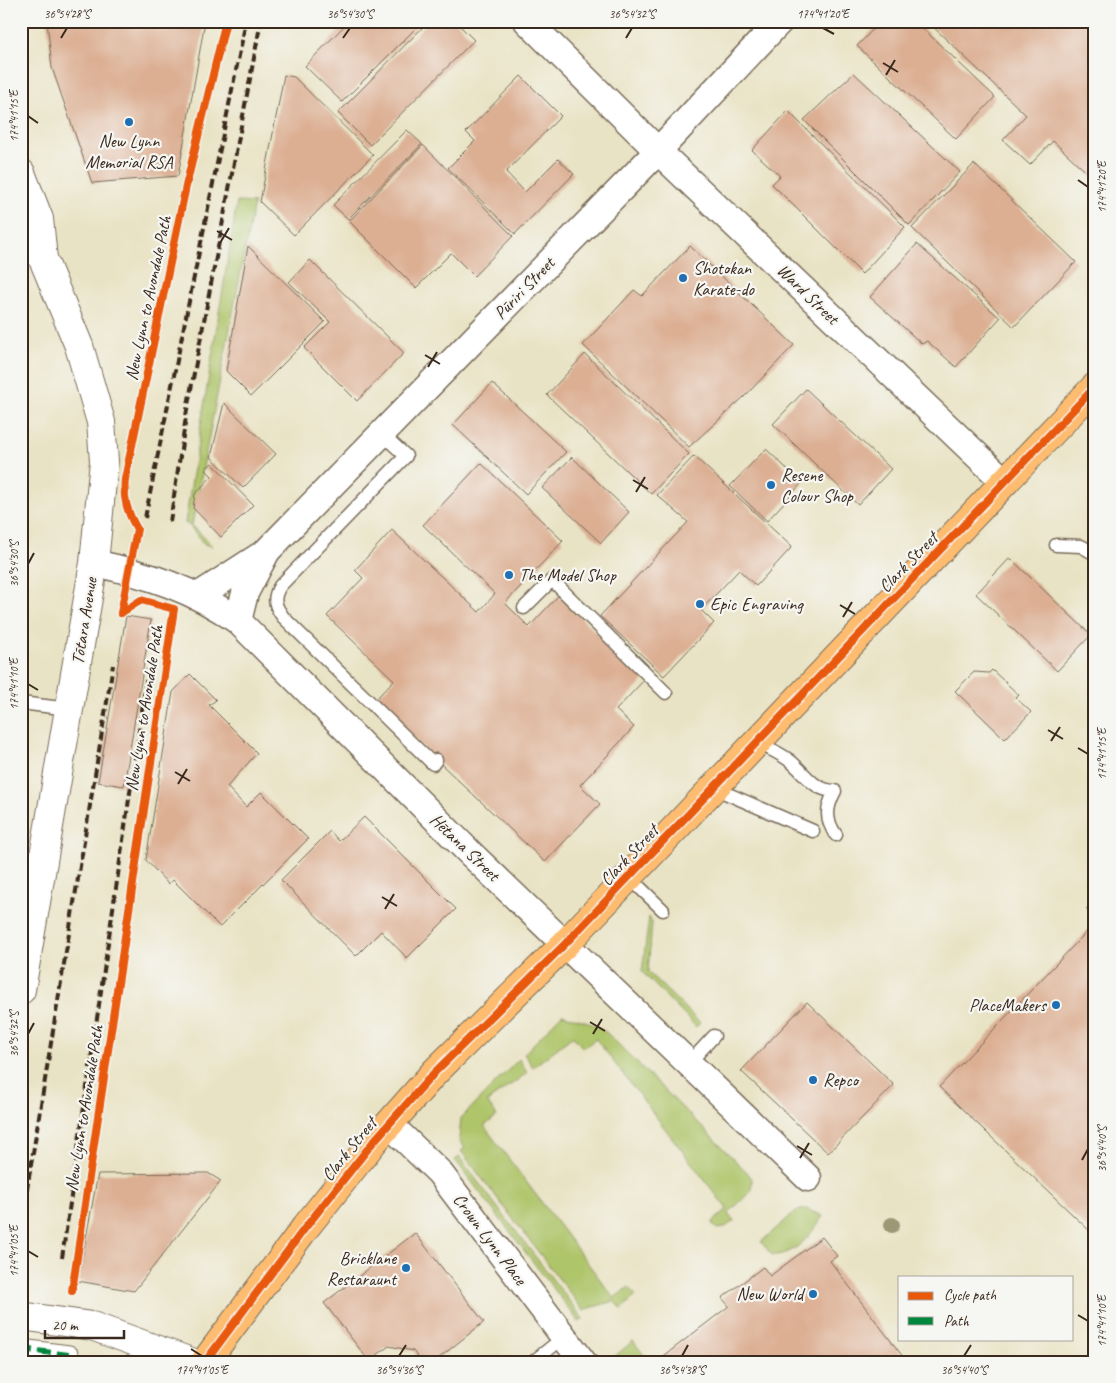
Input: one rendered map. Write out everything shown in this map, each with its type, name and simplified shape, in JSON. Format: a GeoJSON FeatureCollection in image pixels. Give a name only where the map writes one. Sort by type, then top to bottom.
{"type":"FeatureCollection","features":[{"type":"Feature","properties":{"kind":"main road","name":"Clark Street"},"geometry":{"type":"LineString","coordinates":[[205,1362],[305,1228],[389,1124],[435,1072],[565,944],[1095,387]]}},
{"type":"Feature","properties":{"kind":"street","name":"Ward Street"},"geometry":{"type":"LineString","coordinates":[[527,21],[658,151],[1005,482]]}},
{"type":"Feature","properties":{"kind":"street","name":"Pūriri Street"},"geometry":{"type":"LineString","coordinates":[[198,596],[266,552],[658,151],[780,21]]}},
{"type":"Feature","properties":{"kind":"street","name":"Tōtara Avenue"},"geometry":{"type":"LineString","coordinates":[[21,173],[39,219],[43,259],[78,346],[101,422],[104,480],[94,563],[21,990]]}},
{"type":"Feature","properties":{"kind":"street","name":"Tōtara Avenue"},"geometry":{"type":"LineString","coordinates":[[21,231],[43,259]]}},
{"type":"Feature","properties":{"kind":"street","name":"Pūriri Street"},"geometry":{"type":"LineString","coordinates":[[238,621],[246,593],[266,552]]}},
{"type":"Feature","properties":{"kind":"street","name":"Hētana Street"},"geometry":{"type":"LineString","coordinates":[[94,563],[178,586],[238,621],[470,853],[808,1178]]}},
{"type":"Feature","properties":{"kind":"street","name":"Crown Lynn Place"},"geometry":{"type":"LineString","coordinates":[[389,1124],[439,1172],[583,1362]]}},
{"type":"Feature","properties":{"kind":"street"},"geometry":{"type":"LineString","coordinates":[[21,1316],[92,1326],[191,1362]]}},
{"type":"Feature","properties":{"kind":"street"},"geometry":{"type":"LineString","coordinates":[[21,1349],[69,1354],[68,1362]]}},
{"type":"Feature","properties":{"kind":"lane"},"geometry":{"type":"LineString","coordinates":[[382,434],[406,456],[280,586],[275,594],[274,604],[283,617],[433,764],[436,760]]}},
{"type":"Feature","properties":{"kind":"lane"},"geometry":{"type":"LineString","coordinates":[[1056,545],[1081,546],[1095,554]]}},
{"type":"Feature","properties":{"kind":"lane"},"geometry":{"type":"LineString","coordinates":[[524,608],[552,580],[666,693]]}},
{"type":"Feature","properties":{"kind":"lane"},"geometry":{"type":"LineString","coordinates":[[21,703],[70,708]]}},
{"type":"Feature","properties":{"kind":"lane"},"geometry":{"type":"LineString","coordinates":[[757,742],[790,761],[813,784],[824,790],[835,791],[827,812],[828,824],[836,835]]}},
{"type":"Feature","properties":{"kind":"lane"},"geometry":{"type":"LineString","coordinates":[[714,788],[813,831]]}},
{"type":"Feature","properties":{"kind":"lane"},"geometry":{"type":"LineString","coordinates":[[628,877],[663,910]]}},
{"type":"Feature","properties":{"kind":"lane"},"geometry":{"type":"LineString","coordinates":[[689,1063],[714,1036]]}},
{"type":"Feature","properties":{"kind":"lane"},"geometry":{"type":"LineString","coordinates":[[533,1362],[564,1337]]}},
{"type":"Feature","properties":{"kind":"green space"},"geometry":{"type":"Polygon","coordinates":[[[237,202],[254,203],[192,525],[212,546],[204,544],[189,525],[185,523],[237,202]]]}},
{"type":"Feature","properties":{"kind":"green space"},"geometry":{"type":"Polygon","coordinates":[[[649,917],[652,922],[648,972],[700,1023],[696,1027],[642,972],[649,917]]]}},
{"type":"Feature","properties":{"kind":"green space"},"geometry":{"type":"Polygon","coordinates":[[[562,1014],[591,1023],[607,1033],[747,1172],[752,1179],[751,1191],[728,1214],[734,1221],[724,1228],[717,1229],[712,1223],[727,1209],[596,1039],[583,1048],[573,1036],[533,1067],[524,1054],[562,1014]]]}},
{"type":"Feature","properties":{"kind":"green space"},"geometry":{"type":"Polygon","coordinates":[[[519,1059],[527,1073],[487,1102],[497,1116],[484,1126],[614,1298],[629,1287],[636,1296],[621,1309],[614,1301],[583,1310],[461,1151],[465,1148],[459,1140],[461,1118],[519,1059]]]}},
{"type":"Feature","properties":{"kind":"green space"},"geometry":{"type":"Polygon","coordinates":[[[459,1157],[583,1319],[579,1322],[455,1160],[459,1157]]]}},
{"type":"Feature","properties":{"kind":"green space"},"geometry":{"type":"Polygon","coordinates":[[[806,1209],[823,1216],[808,1237],[796,1248],[788,1252],[772,1255],[761,1242],[796,1211],[806,1209]]]}},
{"type":"Feature","properties":{"kind":"green space"},"geometry":{"type":"Polygon","coordinates":[[[633,1341],[644,1355],[635,1362],[613,1362],[614,1357],[633,1341]]]}},
{"type":"Feature","properties":{"kind":"building","name":"New Lynn Memorial RSA"},"geometry":{"type":"Polygon","coordinates":[[[47,21],[205,21],[178,176],[92,183],[52,68],[47,21]]]}},
{"type":"Feature","properties":{"kind":"building"},"geometry":{"type":"Polygon","coordinates":[[[349,21],[423,21],[342,102],[305,66],[349,21]]]}},
{"type":"Feature","properties":{"kind":"building"},"geometry":{"type":"Polygon","coordinates":[[[429,21],[455,21],[474,40],[370,145],[338,113],[429,21]]]}},
{"type":"Feature","properties":{"kind":"building"},"geometry":{"type":"Polygon","coordinates":[[[881,21],[915,21],[995,97],[956,139],[857,46],[881,21]]]}},
{"type":"Feature","properties":{"kind":"building"},"geometry":{"type":"Polygon","coordinates":[[[931,21],[1095,21],[1095,180],[1053,141],[1030,165],[1003,140],[1026,115],[929,23],[931,21]]]}},
{"type":"Feature","properties":{"kind":"building"},"geometry":{"type":"Polygon","coordinates":[[[854,73],[960,172],[909,225],[804,120],[854,73]]]}},
{"type":"Feature","properties":{"kind":"building"},"geometry":{"type":"Polygon","coordinates":[[[284,75],[294,77],[373,155],[294,235],[260,202],[284,75]]]}},
{"type":"Feature","properties":{"kind":"building"},"geometry":{"type":"Polygon","coordinates":[[[521,76],[561,116],[506,172],[525,192],[558,159],[574,174],[515,234],[448,168],[475,141],[466,132],[521,76]]]}},
{"type":"Feature","properties":{"kind":"building"},"geometry":{"type":"Polygon","coordinates":[[[788,111],[905,227],[862,274],[772,184],[780,176],[752,150],[788,111]]]}},
{"type":"Feature","properties":{"kind":"building"},"geometry":{"type":"Polygon","coordinates":[[[407,130],[422,144],[348,219],[333,205],[407,130]]]}},
{"type":"Feature","properties":{"kind":"building"},"geometry":{"type":"Polygon","coordinates":[[[423,145],[513,236],[474,276],[451,253],[416,288],[349,221],[423,145]]]}},
{"type":"Feature","properties":{"kind":"building"},"geometry":{"type":"Polygon","coordinates":[[[974,164],[1076,262],[1014,327],[912,228],[974,164]]]}},
{"type":"Feature","properties":{"kind":"building"},"geometry":{"type":"Polygon","coordinates":[[[917,244],[1000,318],[956,367],[927,341],[922,344],[870,297],[917,244]]]}},
{"type":"Feature","properties":{"kind":"building"},"geometry":{"type":"Polygon","coordinates":[[[248,246],[325,322],[251,396],[226,371],[248,246]]]}},
{"type":"Feature","properties":{"kind":"building"},"geometry":{"type":"Polygon","coordinates":[[[690,246],[794,345],[746,395],[689,447],[583,345],[634,290],[642,296],[690,246]]]}},
{"type":"Feature","properties":{"kind":"building"},"geometry":{"type":"Polygon","coordinates":[[[310,260],[404,353],[357,401],[304,348],[330,322],[289,282],[310,260]]]}},
{"type":"Feature","properties":{"kind":"building"},"geometry":{"type":"Polygon","coordinates":[[[585,354],[689,454],[651,494],[547,395],[585,354]]]}},
{"type":"Feature","properties":{"kind":"building"},"geometry":{"type":"Polygon","coordinates":[[[492,383],[566,452],[526,494],[453,425],[492,383]]]}},
{"type":"Feature","properties":{"kind":"building"},"geometry":{"type":"Polygon","coordinates":[[[806,389],[891,469],[858,505],[773,424],[806,389]]]}},
{"type":"Feature","properties":{"kind":"building"},"geometry":{"type":"Polygon","coordinates":[[[224,403],[276,454],[243,488],[211,457],[224,403]]]}},
{"type":"Feature","properties":{"kind":"building"},"geometry":{"type":"Polygon","coordinates":[[[766,449],[802,483],[767,521],[730,486],[766,449]]]}},
{"type":"Feature","properties":{"kind":"building"},"geometry":{"type":"Polygon","coordinates":[[[694,456],[792,547],[756,586],[739,570],[701,610],[714,623],[664,676],[600,616],[688,522],[657,495],[694,456]]]}},
{"type":"Feature","properties":{"kind":"building"},"geometry":{"type":"Polygon","coordinates":[[[572,457],[629,512],[601,543],[542,488],[572,457]]]}},
{"type":"Feature","properties":{"kind":"building"},"geometry":{"type":"Polygon","coordinates":[[[212,463],[253,505],[221,537],[193,508],[195,494],[212,476],[205,469],[212,463]]]}},
{"type":"Feature","properties":{"kind":"building"},"geometry":{"type":"Polygon","coordinates":[[[481,463],[563,541],[505,603],[529,627],[558,596],[645,679],[616,710],[634,727],[580,785],[600,804],[545,862],[374,701],[394,680],[327,616],[363,578],[355,570],[392,530],[479,612],[495,594],[423,525],[481,463]]]}},
{"type":"Feature","properties":{"kind":"building"},"geometry":{"type":"Polygon","coordinates":[[[1010,558],[1091,635],[1057,671],[976,594],[1010,558]]]}},
{"type":"Feature","properties":{"kind":"building"},"geometry":{"type":"Polygon","coordinates":[[[126,616],[151,620],[124,786],[98,782],[126,616]]]}},
{"type":"Feature","properties":{"kind":"building"},"geometry":{"type":"Polygon","coordinates":[[[992,670],[1019,695],[1016,698],[1031,712],[1005,739],[955,691],[974,672],[989,673],[992,670]]]}},
{"type":"Feature","properties":{"kind":"building"},"geometry":{"type":"Polygon","coordinates":[[[190,674],[216,700],[209,705],[257,753],[227,787],[246,807],[261,792],[308,839],[220,927],[173,880],[168,884],[146,860],[173,692],[190,674]]]}},
{"type":"Feature","properties":{"kind":"building"},"geometry":{"type":"Polygon","coordinates":[[[21,763],[26,811],[21,811],[21,763]]]}},
{"type":"Feature","properties":{"kind":"building"},"geometry":{"type":"Polygon","coordinates":[[[364,817],[456,909],[407,958],[381,931],[356,956],[281,880],[330,831],[339,841],[364,817]]]}},
{"type":"Feature","properties":{"kind":"building"},"geometry":{"type":"Polygon","coordinates":[[[1095,900],[1095,918],[1086,909],[1095,900]]]}},
{"type":"Feature","properties":{"kind":"building","name":"PlaceMakers"},"geometry":{"type":"Polygon","coordinates":[[[1095,923],[1095,1236],[939,1087],[1095,923]]]}},
{"type":"Feature","properties":{"kind":"building"},"geometry":{"type":"Polygon","coordinates":[[[807,1002],[894,1085],[828,1153],[741,1071],[807,1002]]]}},
{"type":"Feature","properties":{"kind":"building"},"geometry":{"type":"Polygon","coordinates":[[[208,1173],[221,1181],[134,1291],[78,1281],[98,1174],[208,1173]]]}},
{"type":"Feature","properties":{"kind":"building","name":"Bricklane Restaraunt"},"geometry":{"type":"Polygon","coordinates":[[[415,1233],[484,1322],[434,1362],[421,1362],[413,1351],[389,1346],[369,1361],[324,1303],[415,1233]]]}},
{"type":"Feature","properties":{"kind":"building","name":"New World"},"geometry":{"type":"Polygon","coordinates":[[[822,1237],[837,1256],[830,1261],[907,1362],[656,1362],[729,1306],[722,1298],[763,1267],[770,1276],[822,1237]]]}},
{"type":"Feature","properties":{"kind":"railway"},"geometry":{"type":"LineString","coordinates":[[145,518],[246,21]]}},
{"type":"Feature","properties":{"kind":"railway"},"geometry":{"type":"LineString","coordinates":[[170,522],[187,410],[261,21]]}},
{"type":"Feature","properties":{"kind":"railway"},"geometry":{"type":"LineString","coordinates":[[21,1226],[113,665]]}},
{"type":"Feature","properties":{"kind":"railway"},"geometry":{"type":"LineString","coordinates":[[62,1258],[148,669]]}},
{"type":"Feature","properties":{"kind":"marked path"},"geometry":{"type":"LineString","coordinates":[[21,1349],[69,1355],[68,1362]]}},
{"type":"Feature","properties":{"kind":"cycle path","name":"New Lynn to Avondale Path"},"geometry":{"type":"LineString","coordinates":[[121,613],[137,529],[126,505],[125,479],[186,186],[226,21]]}},
{"type":"Feature","properties":{"kind":"cycle path"},"geometry":{"type":"LineString","coordinates":[[205,1362],[305,1228],[374,1141],[435,1072],[565,944],[1095,387]]}},
{"type":"Feature","properties":{"kind":"cycle path","name":"New Lynn to Avondale Path"},"geometry":{"type":"LineString","coordinates":[[72,1291],[174,609],[141,600],[121,613]]}},
{"type":"Feature","properties":{"kind":"place","name":"New Lynn Memorial RSA"},"geometry":{"type":"Point","coordinates":[129,122]}},
{"type":"Feature","properties":{"kind":"place","name":"Shotokan Karate-do"},"geometry":{"type":"Point","coordinates":[683,278]}},
{"type":"Feature","properties":{"kind":"place","name":"Resene Colour Shop"},"geometry":{"type":"Point","coordinates":[771,485]}},
{"type":"Feature","properties":{"kind":"place","name":"The Model Shop"},"geometry":{"type":"Point","coordinates":[509,575]}},
{"type":"Feature","properties":{"kind":"place","name":"Epic Engraving"},"geometry":{"type":"Point","coordinates":[700,604]}},
{"type":"Feature","properties":{"kind":"place","name":"PlaceMakers"},"geometry":{"type":"Point","coordinates":[1056,1005]}},
{"type":"Feature","properties":{"kind":"place","name":"Repco"},"geometry":{"type":"Point","coordinates":[813,1080]}},
{"type":"Feature","properties":{"kind":"place","name":"Bricklane Restaraunt"},"geometry":{"type":"Point","coordinates":[406,1268]}},
{"type":"Feature","properties":{"kind":"place","name":"New World"},"geometry":{"type":"Point","coordinates":[813,1294]}}]}
